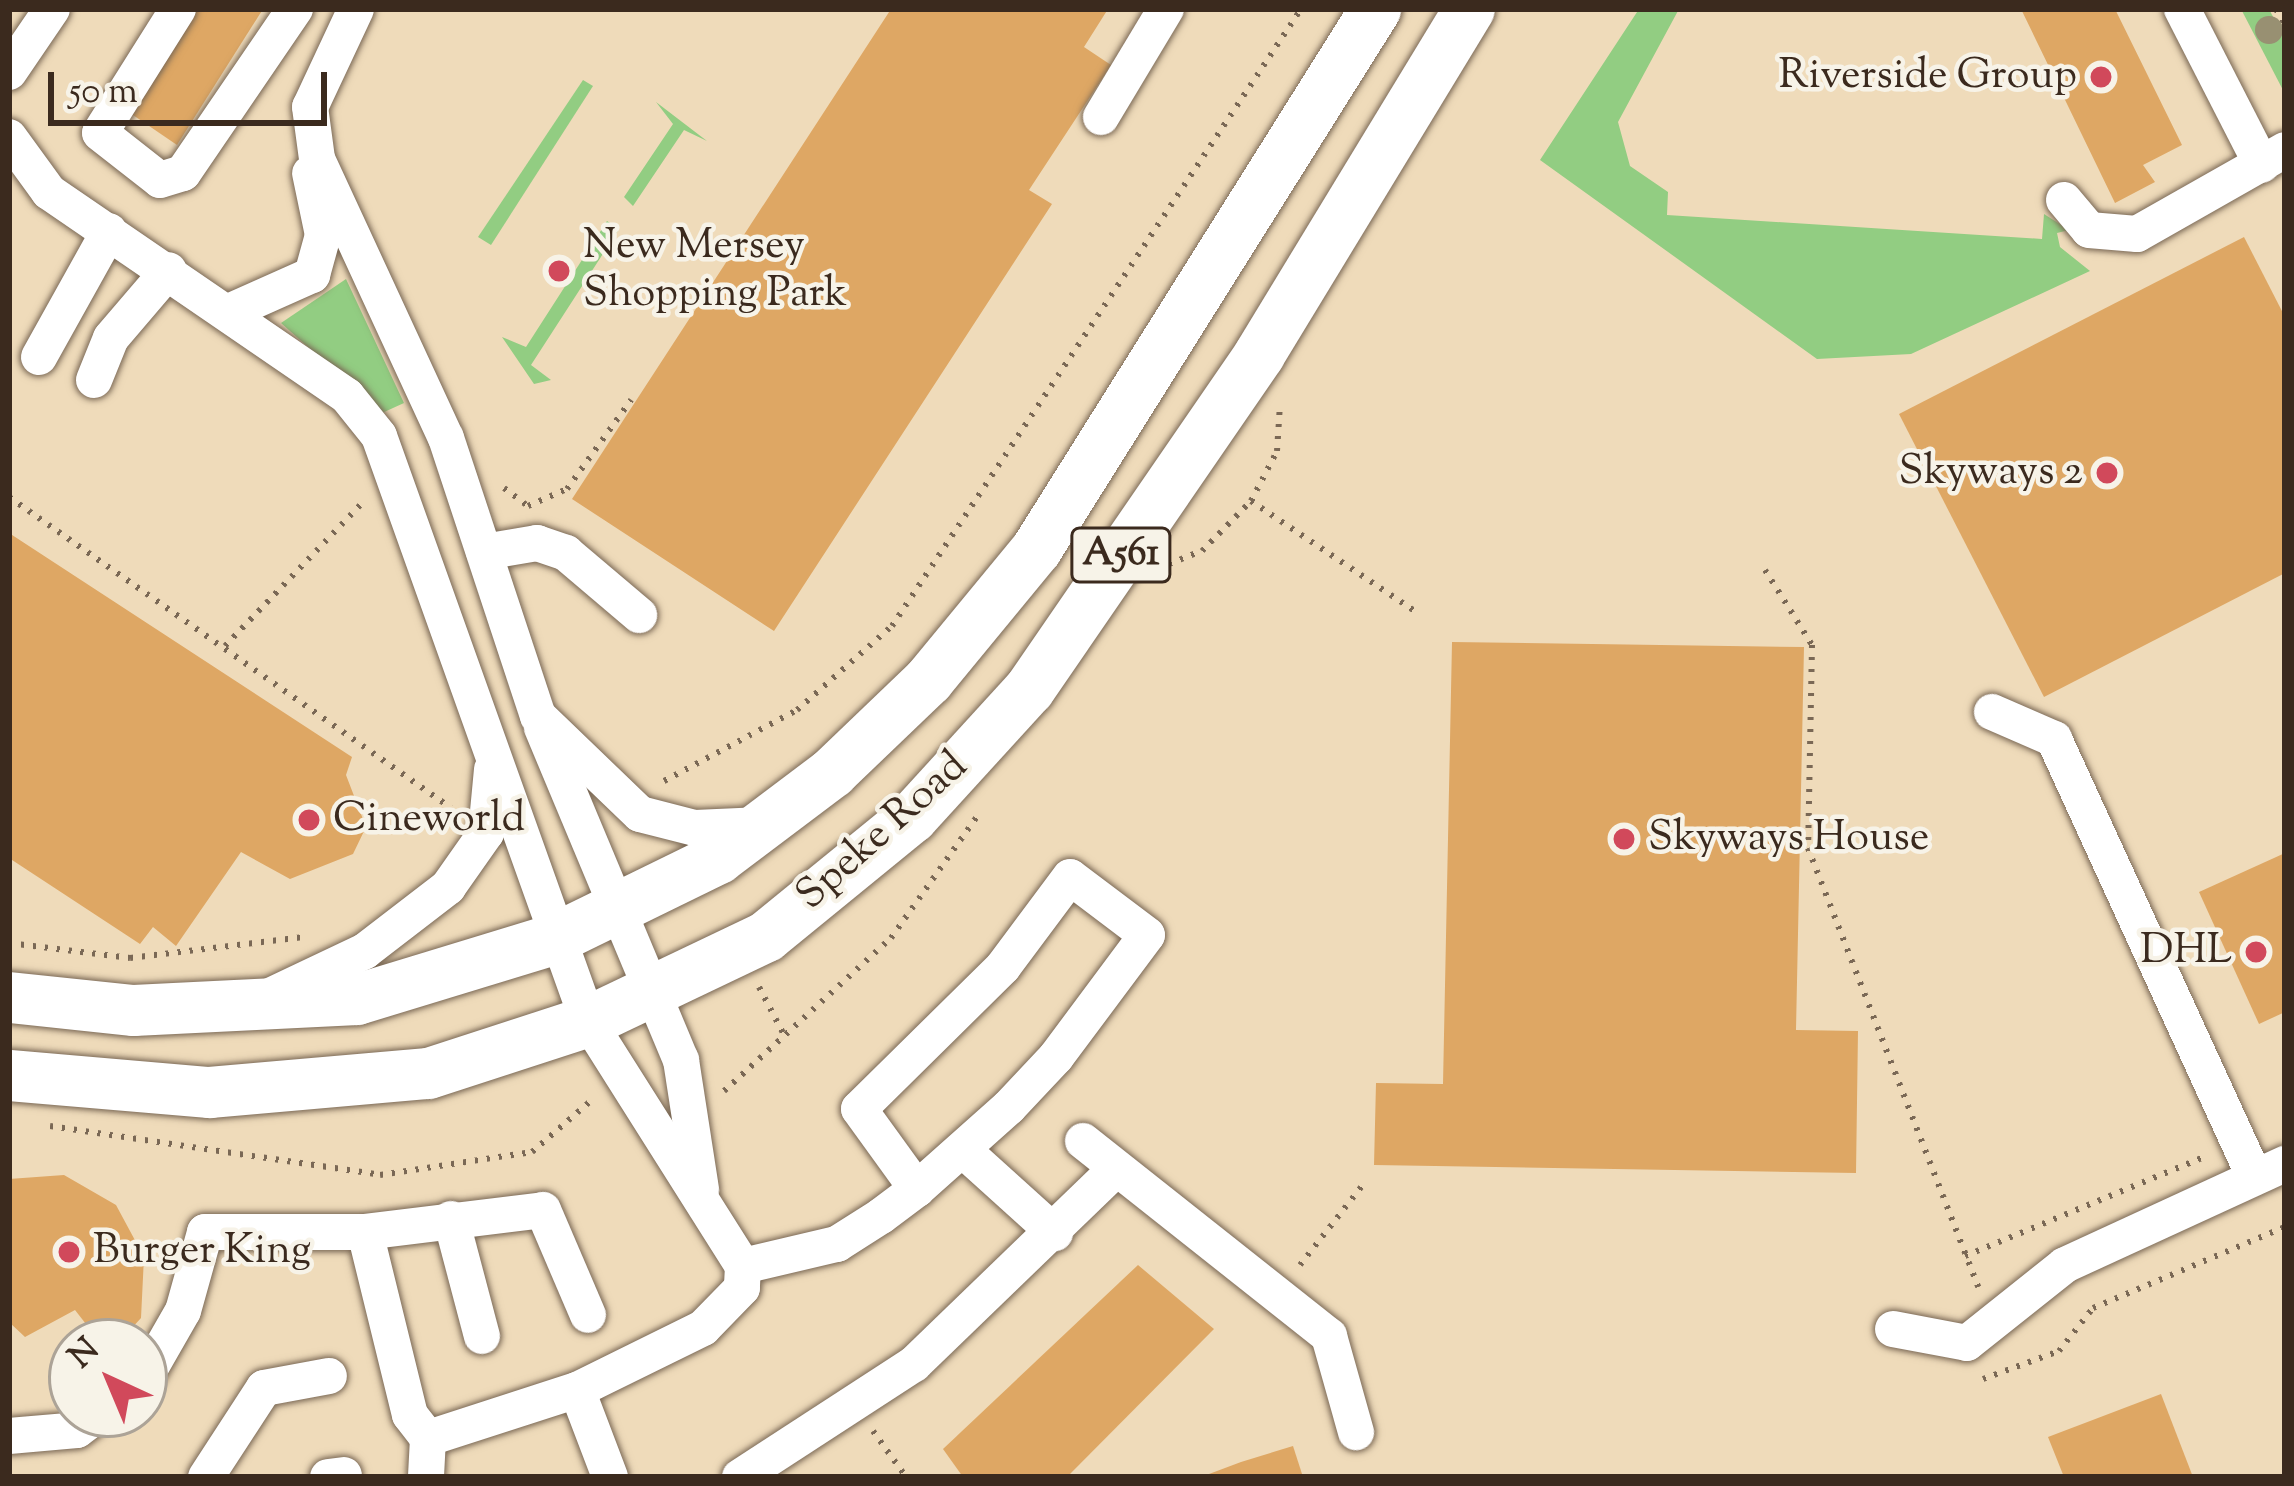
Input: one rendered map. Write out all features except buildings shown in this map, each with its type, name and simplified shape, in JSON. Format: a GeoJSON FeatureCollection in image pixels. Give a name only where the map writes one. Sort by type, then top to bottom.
{"type":"FeatureCollection","features":[{"type":"Feature","properties":{"kind":"highway","name":"Speke Road"},"geometry":{"type":"LineString","coordinates":[[9,997],[133,1010],[357,998],[554,939],[616,913],[762,825],[928,680],[1036,549],[1375,9]]}},
{"type":"Feature","properties":{"kind":"highway","name":"Speke Road"},"geometry":{"type":"LineString","coordinates":[[9,1075],[208,1092],[406,1075],[587,1021],[766,936],[912,818],[1029,689],[1258,354],[1468,9]]}},
{"type":"Feature","properties":{"kind":"street"},"geometry":{"type":"LineString","coordinates":[[9,72],[52,9]]}},
{"type":"Feature","properties":{"kind":"street"},"geometry":{"type":"LineString","coordinates":[[178,9],[102,118],[110,148],[160,180],[183,173],[295,9]]}},
{"type":"Feature","properties":{"kind":"street"},"geometry":{"type":"LineString","coordinates":[[1102,117],[1166,9]]}},
{"type":"Feature","properties":{"kind":"street"},"geometry":{"type":"LineString","coordinates":[[2063,200],[2089,230],[2137,234],[2273,157],[2182,9]]}},
{"type":"Feature","properties":{"kind":"street"},"geometry":{"type":"LineString","coordinates":[[350,13],[310,106],[317,159],[446,438],[538,716],[681,1060],[703,1199]]}},
{"type":"Feature","properties":{"kind":"street"},"geometry":{"type":"LineString","coordinates":[[9,137],[25,182],[231,311],[347,395],[399,479],[554,939],[587,1021],[743,1266],[742,1288],[703,1328],[578,1390],[428,1438]]}},
{"type":"Feature","properties":{"kind":"street"},"geometry":{"type":"LineString","coordinates":[[231,311],[313,275],[323,235],[305,184],[317,159]]}},
{"type":"Feature","properties":{"kind":"street"},"geometry":{"type":"LineString","coordinates":[[39,357],[109,231]]}},
{"type":"Feature","properties":{"kind":"street"},"geometry":{"type":"LineString","coordinates":[[94,380],[111,338],[169,270]]}},
{"type":"Feature","properties":{"kind":"street"},"geometry":{"type":"LineString","coordinates":[[484,552],[537,543],[566,553],[639,615]]}},
{"type":"Feature","properties":{"kind":"street"},"geometry":{"type":"LineString","coordinates":[[1893,1329],[1967,1343],[1994,1330],[2065,1264],[2270,1170],[2239,1142],[2054,739],[1992,712]]}},
{"type":"Feature","properties":{"kind":"street"},"geometry":{"type":"LineString","coordinates":[[538,716],[640,814],[695,828],[762,825]]}},
{"type":"Feature","properties":{"kind":"street"},"geometry":{"type":"LineString","coordinates":[[253,1004],[365,951],[448,887],[487,833],[493,753]]}},
{"type":"Feature","properties":{"kind":"street"},"geometry":{"type":"LineString","coordinates":[[743,1266],[837,1244],[916,1189],[963,1150],[1056,1057],[1147,935],[1070,878],[1004,967],[859,1109],[916,1189]]}},
{"type":"Feature","properties":{"kind":"street"},"geometry":{"type":"LineString","coordinates":[[681,1060],[689,1000],[722,957]]}},
{"type":"Feature","properties":{"kind":"street"},"geometry":{"type":"LineString","coordinates":[[1083,1141],[1329,1336],[1356,1432]]}},
{"type":"Feature","properties":{"kind":"street"},"geometry":{"type":"LineString","coordinates":[[963,1150],[1054,1233]]}},
{"type":"Feature","properties":{"kind":"street"},"geometry":{"type":"LineString","coordinates":[[740,1477],[855,1406],[1054,1233],[1116,1169]]}},
{"type":"Feature","properties":{"kind":"street"},"geometry":{"type":"LineString","coordinates":[[168,1337],[183,1311],[205,1232],[365,1232],[543,1210],[588,1315]]}},
{"type":"Feature","properties":{"kind":"street"},"geometry":{"type":"LineString","coordinates":[[451,1219],[482,1336]]}},
{"type":"Feature","properties":{"kind":"street"},"geometry":{"type":"LineString","coordinates":[[365,1232],[410,1414],[428,1438],[427,1477]]}},
{"type":"Feature","properties":{"kind":"street"},"geometry":{"type":"LineString","coordinates":[[206,1477],[264,1388],[329,1376]]}},
{"type":"Feature","properties":{"kind":"street"},"geometry":{"type":"LineString","coordinates":[[578,1390],[610,1477]]}},
{"type":"Feature","properties":{"kind":"street"},"geometry":{"type":"LineString","coordinates":[[9,1436],[48,1433]]}},
{"type":"Feature","properties":{"kind":"path"},"geometry":{"type":"LineString","coordinates":[[652,787],[797,710],[892,626],[1301,9]]}},
{"type":"Feature","properties":{"kind":"path"},"geometry":{"type":"LineString","coordinates":[[2276,9],[2285,27]]}},
{"type":"Feature","properties":{"kind":"path"},"geometry":{"type":"LineString","coordinates":[[1154,566],[1202,551],[1251,501],[1277,451],[1274,384]]}},
{"type":"Feature","properties":{"kind":"path"},"geometry":{"type":"LineString","coordinates":[[499,479],[511,501],[549,501],[579,477],[631,400]]}},
{"type":"Feature","properties":{"kind":"path"},"geometry":{"type":"LineString","coordinates":[[225,646],[374,491],[399,479]]}},
{"type":"Feature","properties":{"kind":"path"},"geometry":{"type":"LineString","coordinates":[[9,497],[451,805],[449,823]]}},
{"type":"Feature","properties":{"kind":"path"},"geometry":{"type":"LineString","coordinates":[[1251,501],[1416,612]]}},
{"type":"Feature","properties":{"kind":"path"},"geometry":{"type":"LineString","coordinates":[[1765,570],[1812,645],[1808,848],[2007,1370]]}},
{"type":"Feature","properties":{"kind":"path"},"geometry":{"type":"LineString","coordinates":[[9,943],[130,958],[313,935]]}},
{"type":"Feature","properties":{"kind":"path"},"geometry":{"type":"LineString","coordinates":[[1965,1256],[2239,1142]]}},
{"type":"Feature","properties":{"kind":"path"},"geometry":{"type":"LineString","coordinates":[[1278,1291],[1365,1182]]}},
{"type":"Feature","properties":{"kind":"path"},"geometry":{"type":"LineString","coordinates":[[1981,1379],[2059,1351],[2093,1308],[2285,1227]]}},
{"type":"Feature","properties":{"kind":"path"},"geometry":{"type":"LineString","coordinates":[[855,1406],[906,1477]]}},
{"type":"Feature","properties":{"kind":"green space"},"geometry":{"type":"Polygon","coordinates":[[[1639,9],[1679,9],[1618,122],[1630,166],[1668,192],[1667,215],[2042,239],[2044,214],[2069,230],[2057,233],[2060,247],[2090,271],[1911,354],[1817,359],[1540,160],[1639,9]]]}},
{"type":"Feature","properties":{"kind":"green space"},"geometry":{"type":"Polygon","coordinates":[[[2241,9],[2269,9],[2285,40],[2285,94],[2241,9]]]}},
{"type":"Feature","properties":{"kind":"green space"},"geometry":{"type":"Polygon","coordinates":[[[583,80],[593,86],[491,245],[478,237],[583,80]]]}},
{"type":"Feature","properties":{"kind":"green space"},"geometry":{"type":"Polygon","coordinates":[[[656,102],[707,141],[684,130],[633,206],[624,197],[673,124],[656,102]]]}},
{"type":"Feature","properties":{"kind":"green space"},"geometry":{"type":"Polygon","coordinates":[[[607,221],[619,229],[531,365],[551,380],[534,384],[502,337],[526,347],[607,221]]]}},
{"type":"Feature","properties":{"kind":"green space"},"geometry":{"type":"Polygon","coordinates":[[[346,279],[404,403],[382,413],[281,323],[346,279]]]}},
{"type":"Feature","properties":{"kind":"place","name":"Riverside Group"},"geometry":{"type":"Point","coordinates":[2101,77]}},
{"type":"Feature","properties":{"kind":"place","name":"New Mersey Shopping Park"},"geometry":{"type":"Point","coordinates":[559,271]}},
{"type":"Feature","properties":{"kind":"place","name":"Skyways 2"},"geometry":{"type":"Point","coordinates":[2107,473]}},
{"type":"Feature","properties":{"kind":"place","name":"Cineworld"},"geometry":{"type":"Point","coordinates":[309,820]}},
{"type":"Feature","properties":{"kind":"place","name":"Skyways House"},"geometry":{"type":"Point","coordinates":[1624,839]}},
{"type":"Feature","properties":{"kind":"place","name":"DHL"},"geometry":{"type":"Point","coordinates":[2256,952]}},
{"type":"Feature","properties":{"kind":"place","name":"Burger King"},"geometry":{"type":"Point","coordinates":[69,1252]}}]}
